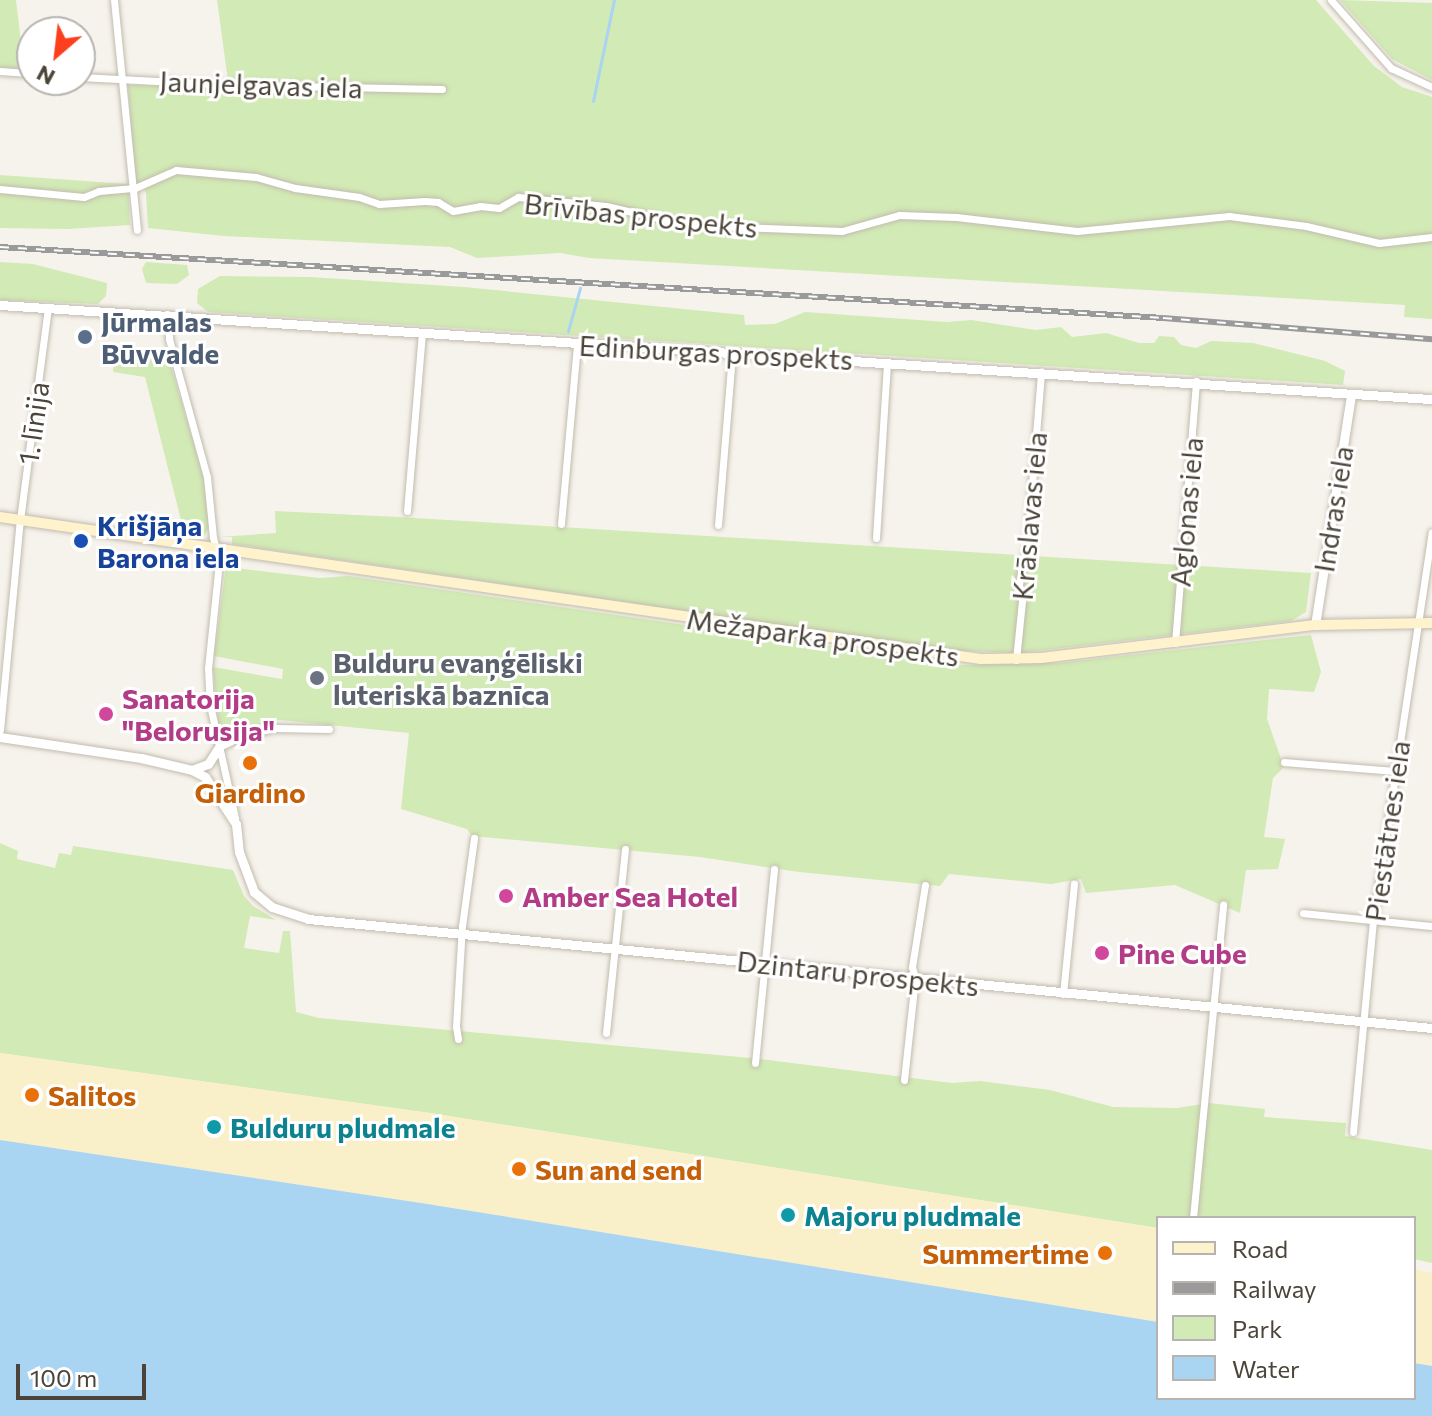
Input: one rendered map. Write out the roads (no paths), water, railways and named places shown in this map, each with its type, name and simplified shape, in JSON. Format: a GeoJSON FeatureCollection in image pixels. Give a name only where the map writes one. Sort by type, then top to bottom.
{"type":"FeatureCollection","features":[{"type":"Feature","properties":{"kind":"main road","name":"Mežaparka prospekts"},"geometry":{"type":"LineString","coordinates":[[0,517],[981,659],[1016,660],[1315,625],[1432,623]]}},
{"type":"Feature","properties":{"kind":"street"},"geometry":{"type":"LineString","coordinates":[[114,0],[137,230]]}},
{"type":"Feature","properties":{"kind":"street"},"geometry":{"type":"LineString","coordinates":[[1331,0],[1391,68],[1419,84],[1432,87]]}},
{"type":"Feature","properties":{"kind":"street","name":"Jaunjelgavas iela"},"geometry":{"type":"LineString","coordinates":[[96,78],[442,89]]}},
{"type":"Feature","properties":{"kind":"street","name":"Brīvības prospekts"},"geometry":{"type":"LineString","coordinates":[[0,189],[84,197],[99,191],[135,188],[176,170],[256,177],[295,188],[359,197],[379,204],[438,202],[453,211],[480,206],[499,208],[518,197],[606,206],[688,225],[842,231],[885,217],[913,216],[1013,222],[1047,230],[1077,231],[1229,216],[1306,226],[1379,243],[1432,237]]}},
{"type":"Feature","properties":{"kind":"street","name":"Edinburgas prospekts"},"geometry":{"type":"LineString","coordinates":[[0,305],[1196,381],[1432,399]]}},
{"type":"Feature","properties":{"kind":"street","name":"1. līnija"},"geometry":{"type":"LineString","coordinates":[[0,730],[20,520],[48,307]]}},
{"type":"Feature","properties":{"kind":"street"},"geometry":{"type":"LineString","coordinates":[[167,314],[169,339],[207,477],[219,562],[208,668],[210,705],[236,824]]}},
{"type":"Feature","properties":{"kind":"street"},"geometry":{"type":"LineString","coordinates":[[407,511],[422,333]]}},
{"type":"Feature","properties":{"kind":"street"},"geometry":{"type":"LineString","coordinates":[[561,524],[577,344]]}},
{"type":"Feature","properties":{"kind":"street"},"geometry":{"type":"LineString","coordinates":[[718,525],[732,353]]}},
{"type":"Feature","properties":{"kind":"street"},"geometry":{"type":"LineString","coordinates":[[876,538],[887,362]]}},
{"type":"Feature","properties":{"kind":"street","name":"Krāslavas iela"},"geometry":{"type":"LineString","coordinates":[[1016,660],[1022,601],[1019,584],[1027,547],[1041,371]]}},
{"type":"Feature","properties":{"kind":"street","name":"Aglonas iela"},"geometry":{"type":"LineString","coordinates":[[1175,643],[1196,381]]}},
{"type":"Feature","properties":{"kind":"street","name":"Indras iela"},"geometry":{"type":"LineString","coordinates":[[1315,625],[1351,394]]}},
{"type":"Feature","properties":{"kind":"street","name":"Piestātnes iela"},"geometry":{"type":"LineString","coordinates":[[1353,1132],[1373,921],[1432,532]]}},
{"type":"Feature","properties":{"kind":"street"},"geometry":{"type":"LineString","coordinates":[[0,632],[9,633]]}},
{"type":"Feature","properties":{"kind":"street"},"geometry":{"type":"LineString","coordinates":[[192,770],[208,764],[219,747],[246,734],[274,728],[329,729]]}},
{"type":"Feature","properties":{"kind":"street"},"geometry":{"type":"LineString","coordinates":[[0,737],[192,770],[205,777],[236,824]]}},
{"type":"Feature","properties":{"kind":"street"},"geometry":{"type":"LineString","coordinates":[[1284,762],[1395,771]]}},
{"type":"Feature","properties":{"kind":"street","name":"Dzintaru prospekts"},"geometry":{"type":"LineString","coordinates":[[236,824],[239,852],[254,892],[286,914],[331,922],[1432,1028]]}},
{"type":"Feature","properties":{"kind":"street"},"geometry":{"type":"LineString","coordinates":[[458,1039],[456,1026],[463,935],[474,838]]}},
{"type":"Feature","properties":{"kind":"street"},"geometry":{"type":"LineString","coordinates":[[606,1033],[625,849]]}},
{"type":"Feature","properties":{"kind":"street"},"geometry":{"type":"LineString","coordinates":[[755,1063],[774,869]]}},
{"type":"Feature","properties":{"kind":"street"},"geometry":{"type":"LineString","coordinates":[[1063,994],[1074,884]]}},
{"type":"Feature","properties":{"kind":"street"},"geometry":{"type":"LineString","coordinates":[[904,1080],[915,978],[912,967],[925,885]]}},
{"type":"Feature","properties":{"kind":"street"},"geometry":{"type":"LineString","coordinates":[[1193,1216],[1223,904]]}},
{"type":"Feature","properties":{"kind":"street"},"geometry":{"type":"LineString","coordinates":[[1303,913],[1432,926]]}},
{"type":"Feature","properties":{"kind":"water"},"geometry":{"type":"Polygon","coordinates":[[[0,1140],[421,1203],[1156,1322],[1156,1400],[1416,1400],[1416,1363],[1432,1366],[1432,1416],[0,1416],[0,1140]]]}},
{"type":"Feature","properties":{"kind":"waterway"},"geometry":{"type":"LineString","coordinates":[[593,101],[614,0]]}},
{"type":"Feature","properties":{"kind":"waterway"},"geometry":{"type":"LineString","coordinates":[[568,331],[580,288]]}},
{"type":"Feature","properties":{"kind":"railway"},"geometry":{"type":"LineString","coordinates":[[0,247],[1163,318],[1432,339]]}},
{"type":"Feature","properties":{"kind":"place","name":"Jūrmalas Būvvalde"},"geometry":{"type":"Point","coordinates":[85,337]}},
{"type":"Feature","properties":{"kind":"place","name":"Krišjāņa Barona iela"},"geometry":{"type":"Point","coordinates":[81,541]}},
{"type":"Feature","properties":{"kind":"place","name":"Bulduru evaņģēliski luteriskā baznīca"},"geometry":{"type":"Point","coordinates":[317,678]}},
{"type":"Feature","properties":{"kind":"place","name":"Sanatorija \"Belorusija\""},"geometry":{"type":"Point","coordinates":[106,714]}},
{"type":"Feature","properties":{"kind":"place","name":"Giardino"},"geometry":{"type":"Point","coordinates":[250,763]}},
{"type":"Feature","properties":{"kind":"place","name":"Amber Sea Hotel"},"geometry":{"type":"Point","coordinates":[506,896]}},
{"type":"Feature","properties":{"kind":"place","name":"Pine Cube"},"geometry":{"type":"Point","coordinates":[1102,953]}},
{"type":"Feature","properties":{"kind":"place","name":"Salitos"},"geometry":{"type":"Point","coordinates":[32,1095]}},
{"type":"Feature","properties":{"kind":"place","name":"Bulduru pludmale"},"geometry":{"type":"Point","coordinates":[214,1127]}},
{"type":"Feature","properties":{"kind":"place","name":"Sun and send"},"geometry":{"type":"Point","coordinates":[519,1169]}},
{"type":"Feature","properties":{"kind":"place","name":"Majoru pludmale"},"geometry":{"type":"Point","coordinates":[788,1215]}},
{"type":"Feature","properties":{"kind":"place","name":"Summertime"},"geometry":{"type":"Point","coordinates":[1105,1253]}}]}
